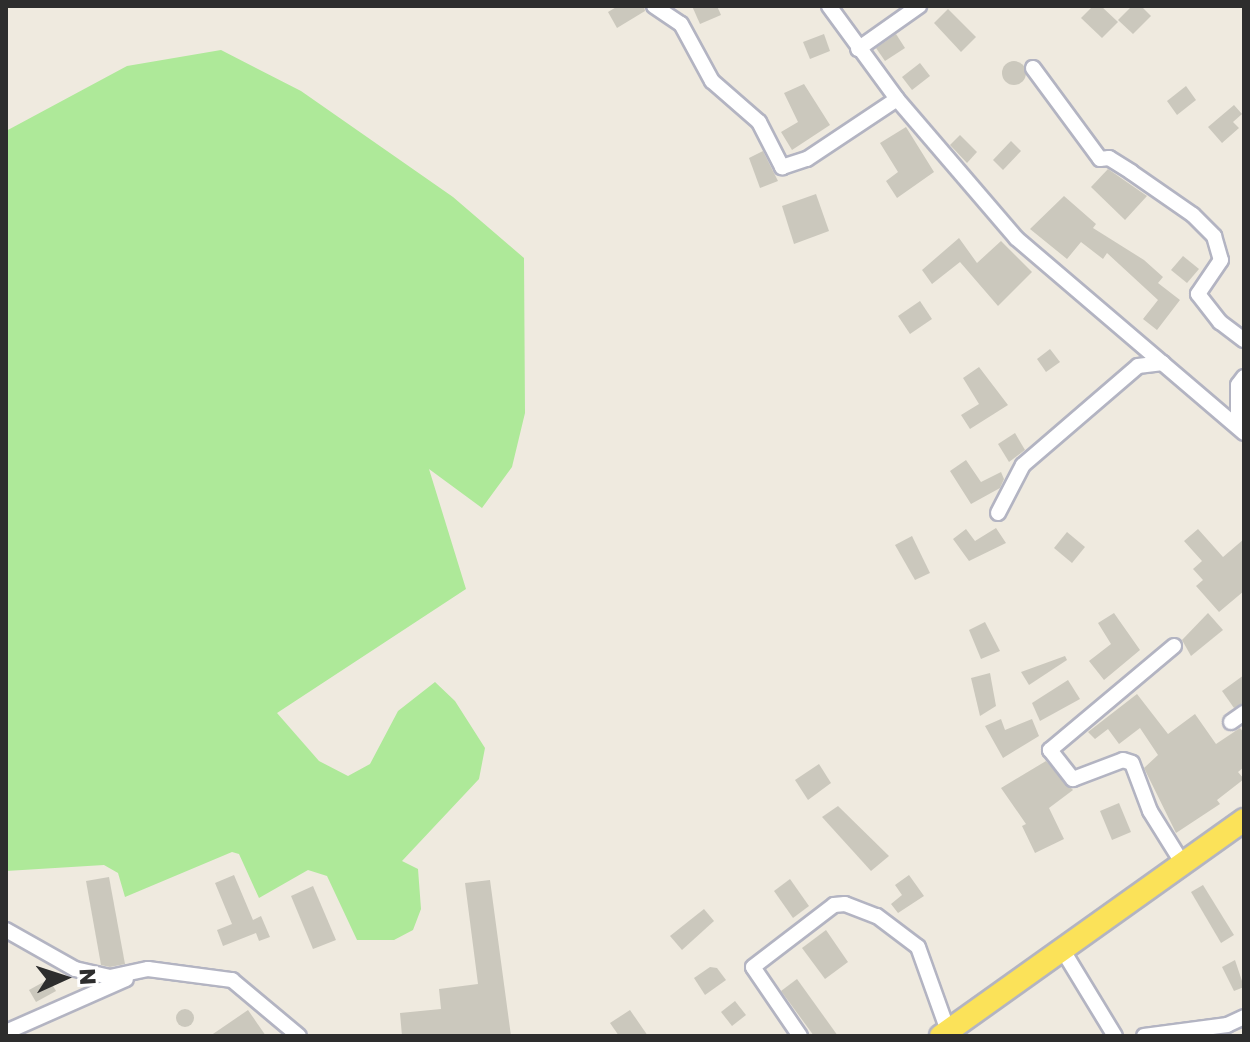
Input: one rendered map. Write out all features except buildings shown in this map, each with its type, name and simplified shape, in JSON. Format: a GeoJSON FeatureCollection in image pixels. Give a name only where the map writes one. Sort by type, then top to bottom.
{"type":"FeatureCollection","features":[{"type":"Feature","properties":{"kind":"main road"},"geometry":{"type":"LineString","coordinates":[[945,1034],[1244,820]]}},
{"type":"Feature","properties":{"kind":"street"},"geometry":{"type":"LineString","coordinates":[[654,6],[681,24],[712,81],[759,122],[782,167],[799,164],[897,99]]}},
{"type":"Feature","properties":{"kind":"street"},"geometry":{"type":"LineString","coordinates":[[829,6],[897,99],[1016,238],[1241,430]]}},
{"type":"Feature","properties":{"kind":"street"},"geometry":{"type":"LineString","coordinates":[[858,49],[919,6]]}},
{"type":"Feature","properties":{"kind":"street"},"geometry":{"type":"LineString","coordinates":[[1033,68],[1100,159],[1109,158],[1131,172],[1193,215],[1214,236],[1221,260],[1198,294],[1220,322],[1244,340]]}},
{"type":"Feature","properties":{"kind":"street"},"geometry":{"type":"LineString","coordinates":[[998,513],[1023,465],[1130,373],[1163,363]]}},
{"type":"Feature","properties":{"kind":"street"},"geometry":{"type":"LineString","coordinates":[[1241,430],[1238,385],[1244,377]]}},
{"type":"Feature","properties":{"kind":"street"},"geometry":{"type":"LineString","coordinates":[[1174,646],[1050,750],[1073,779],[1123,760],[1132,763],[1150,811],[1183,864]]}},
{"type":"Feature","properties":{"kind":"street"},"geometry":{"type":"LineString","coordinates":[[1231,722],[1244,713]]}},
{"type":"Feature","properties":{"kind":"street"},"geometry":{"type":"LineString","coordinates":[[800,1036],[753,967],[834,905],[845,904],[877,916],[918,947],[945,1034]]}},
{"type":"Feature","properties":{"kind":"street"},"geometry":{"type":"LineString","coordinates":[[6,930],[75,969],[110,977],[148,969],[232,980],[299,1036]]}},
{"type":"Feature","properties":{"kind":"street"},"geometry":{"type":"LineString","coordinates":[[1062,949],[1115,1036]]}},
{"type":"Feature","properties":{"kind":"street"},"geometry":{"type":"LineString","coordinates":[[6,1032],[148,969]]}},
{"type":"Feature","properties":{"kind":"street"},"geometry":{"type":"LineString","coordinates":[[1144,1036],[1227,1025],[1244,1017]]}},
{"type":"Feature","properties":{"kind":"green space"},"geometry":{"type":"Polygon","coordinates":[[[221,50],[301,91],[453,197],[524,258],[525,413],[512,467],[482,508],[429,469],[466,589],[277,713],[319,761],[348,776],[370,764],[398,711],[435,682],[455,701],[485,748],[479,779],[402,861],[418,869],[421,909],[413,930],[394,940],[357,940],[327,876],[308,870],[259,898],[239,854],[232,852],[125,897],[118,873],[104,865],[6,871],[6,131],[127,66],[221,50]]]}}]}
